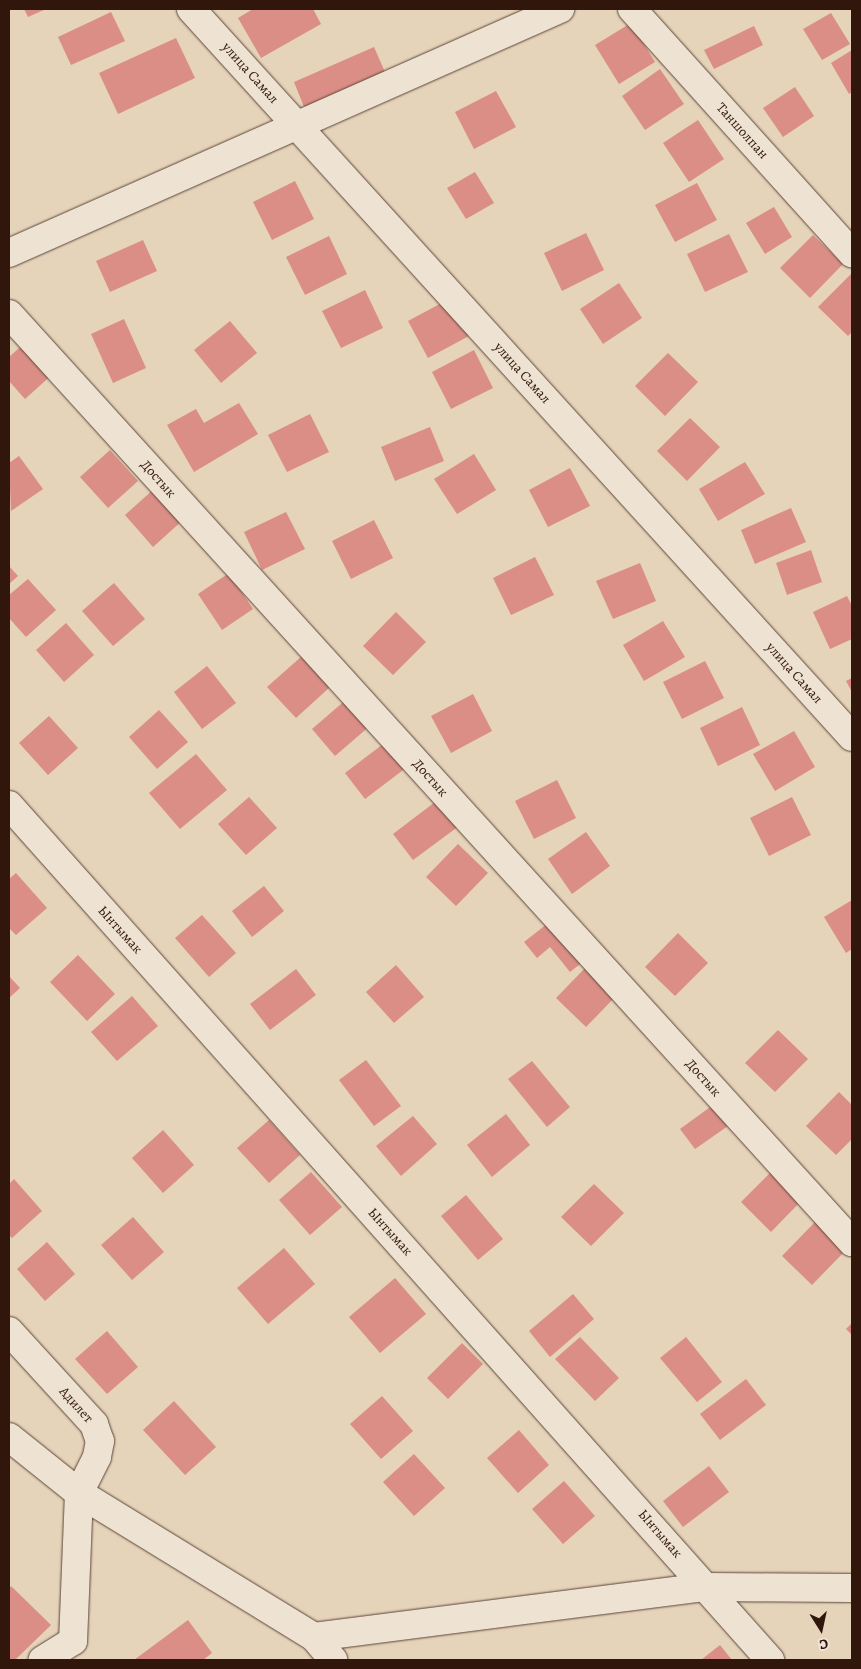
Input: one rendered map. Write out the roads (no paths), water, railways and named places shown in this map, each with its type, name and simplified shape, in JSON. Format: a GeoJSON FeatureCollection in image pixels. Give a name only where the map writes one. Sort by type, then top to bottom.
{"type":"FeatureCollection","features":[{"type":"Feature","properties":{"kind":"street","name":"улица Самал"},"geometry":{"type":"LineString","coordinates":[[191,9],[852,737]]}},
{"type":"Feature","properties":{"kind":"street"},"geometry":{"type":"LineString","coordinates":[[9,253],[560,9]]}},
{"type":"Feature","properties":{"kind":"street","name":"Таншолпан"},"geometry":{"type":"LineString","coordinates":[[632,9],[852,253]]}},
{"type":"Feature","properties":{"kind":"street","name":"Достык"},"geometry":{"type":"LineString","coordinates":[[9,314],[852,1242]]}},
{"type":"Feature","properties":{"kind":"street","name":"Ынтымак"},"geometry":{"type":"LineString","coordinates":[[9,805],[770,1660]]}},
{"type":"Feature","properties":{"kind":"street","name":"Адилет"},"geometry":{"type":"LineString","coordinates":[[9,1331],[94,1424],[100,1441],[97,1457],[79,1493]]}},
{"type":"Feature","properties":{"kind":"street"},"geometry":{"type":"LineString","coordinates":[[9,1437],[79,1493],[314,1637],[333,1660]]}},
{"type":"Feature","properties":{"kind":"street"},"geometry":{"type":"LineString","coordinates":[[42,1660],[77,1650],[79,1493]]}},
{"type":"Feature","properties":{"kind":"street"},"geometry":{"type":"LineString","coordinates":[[314,1637],[706,1587],[852,1588]]}}]}
